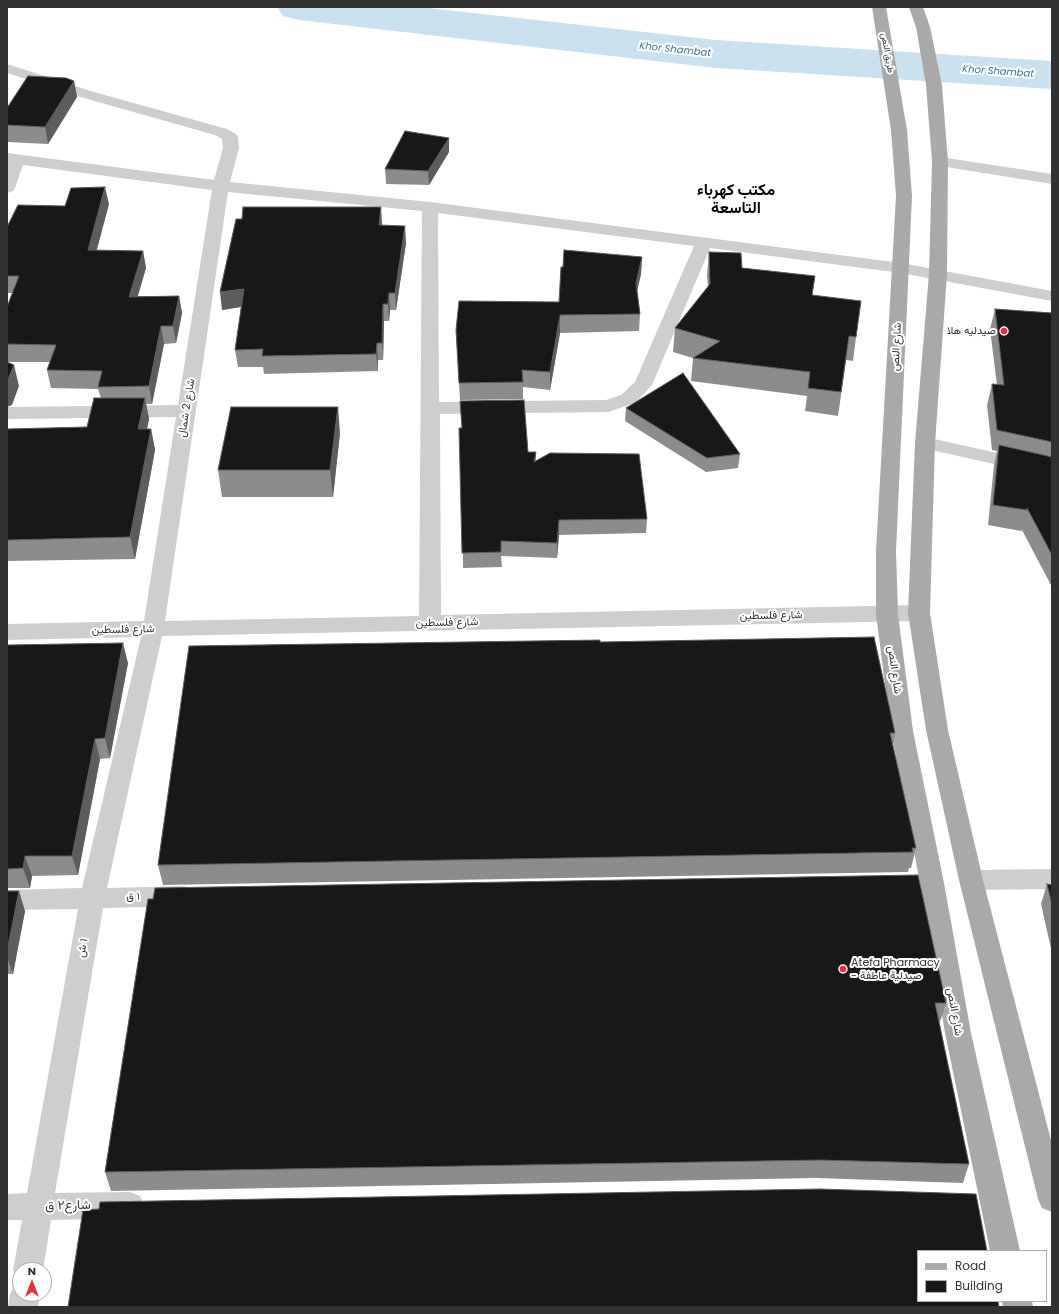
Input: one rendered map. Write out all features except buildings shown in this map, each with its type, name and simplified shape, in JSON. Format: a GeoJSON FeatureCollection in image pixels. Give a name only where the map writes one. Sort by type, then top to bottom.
{"type":"FeatureCollection","features":[{"type":"Feature","properties":{"kind":"main road","name":"طريق النص"},"geometry":{"type":"LineString","coordinates":[[879,7],[891,80]]}},
{"type":"Feature","properties":{"kind":"main road"},"geometry":{"type":"LineString","coordinates":[[916,7],[923,27],[933,80],[940,162],[938,274],[925,443],[919,613],[937,730],[971,880],[1052,1199]]}},
{"type":"Feature","properties":{"kind":"main road","name":"شارع النص"},"geometry":{"type":"LineString","coordinates":[[891,80],[899,130],[904,196],[886,552],[887,614],[920,884],[958,1033],[981,1198],[1005,1250]]}},
{"type":"Feature","properties":{"kind":"street","name":"شارع 2 شمال"},"geometry":{"type":"LineString","coordinates":[[7,68],[89,96],[221,132],[230,137],[231,148],[221,186],[153,630]]}},
{"type":"Feature","properties":{"kind":"street"},"geometry":{"type":"LineString","coordinates":[[7,188],[12,159],[221,186],[430,207],[901,268],[1052,296]]}},
{"type":"Feature","properties":{"kind":"street"},"geometry":{"type":"LineString","coordinates":[[940,162],[1052,179]]}},
{"type":"Feature","properties":{"kind":"street"},"geometry":{"type":"LineString","coordinates":[[430,207],[430,623]]}},
{"type":"Feature","properties":{"kind":"street"},"geometry":{"type":"LineString","coordinates":[[430,408],[608,406],[628,399],[643,385],[704,243]]}},
{"type":"Feature","properties":{"kind":"street"},"geometry":{"type":"LineString","coordinates":[[7,413],[186,411]]}},
{"type":"Feature","properties":{"kind":"street"},"geometry":{"type":"LineString","coordinates":[[925,443],[1052,471]]}},
{"type":"Feature","properties":{"kind":"street","name":"شارع فلسطين"},"geometry":{"type":"LineString","coordinates":[[7,632],[919,613]]}},
{"type":"Feature","properties":{"kind":"street","name":"١ ش"},"geometry":{"type":"LineString","coordinates":[[29,1262],[92,897],[153,630]]}},
{"type":"Feature","properties":{"kind":"street"},"geometry":{"type":"LineString","coordinates":[[971,880],[1052,879]]}},
{"type":"Feature","properties":{"kind":"street","name":"١ ق"},"geometry":{"type":"LineString","coordinates":[[7,900],[92,897],[210,896]]}},
{"type":"Feature","properties":{"kind":"street","name":"شارع٢ ق"},"geometry":{"type":"LineString","coordinates":[[7,1207],[157,1204]]}},
{"type":"Feature","properties":{"kind":"waterway","name":"Khor Shambat"},"geometry":{"type":"LineString","coordinates":[[299,7],[716,54],[1052,75]]}},
{"type":"Feature","properties":{"kind":"place","name":"صيدليه هلا"},"geometry":{"type":"Point","coordinates":[1004,331]}},
{"type":"Feature","properties":{"kind":"place","name":"Atefa Pharmacy - صيدلية عاطفة"},"geometry":{"type":"Point","coordinates":[843,969]}},
{"type":"Feature","properties":{"kind":"district","name":"مكتب كهرباء التاسعة"},"geometry":{"type":"Point","coordinates":[736,200]}}]}
